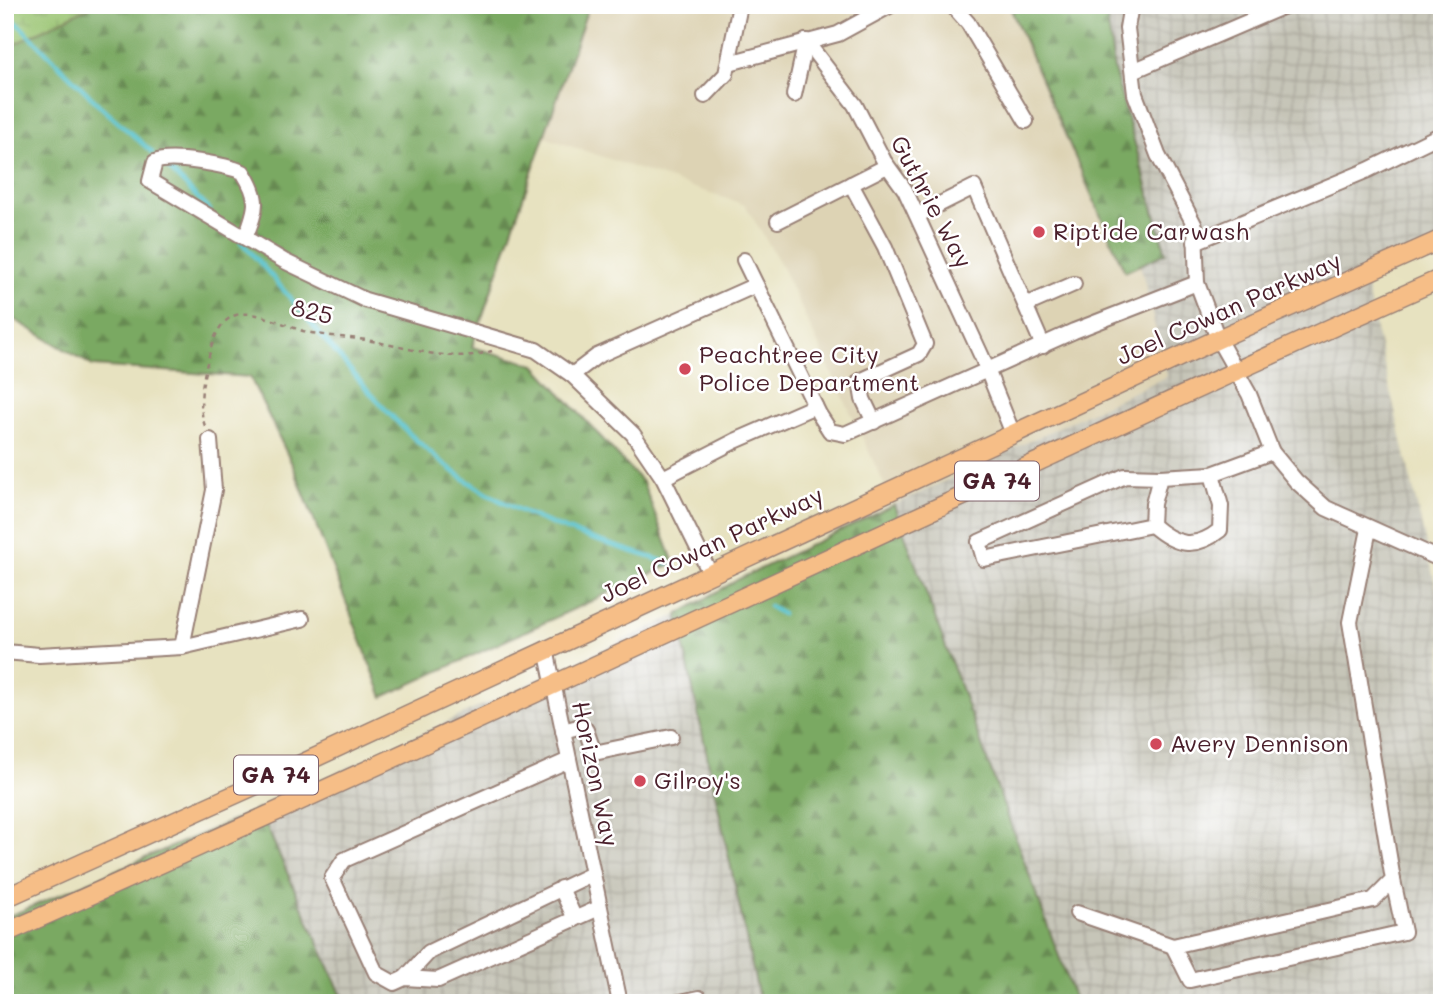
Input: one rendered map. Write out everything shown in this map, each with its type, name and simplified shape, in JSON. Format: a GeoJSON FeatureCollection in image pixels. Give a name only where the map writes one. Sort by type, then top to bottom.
{"type":"FeatureCollection","features":[{"type":"Feature","properties":{"kind":"main road","name":"Joel Cowan Parkway"},"geometry":{"type":"LineString","coordinates":[[5,898],[1218,339],[1442,239]]}},
{"type":"Feature","properties":{"kind":"main road","name":"GA 74"},"geometry":{"type":"LineString","coordinates":[[5,933],[270,816],[553,683],[1442,278]]}},
{"type":"Feature","properties":{"kind":"street"},"geometry":{"type":"LineString","coordinates":[[729,63],[806,40],[838,34],[891,5]]}},
{"type":"Feature","properties":{"kind":"street"},"geometry":{"type":"LineString","coordinates":[[952,5],[968,23],[1026,121]]}},
{"type":"Feature","properties":{"kind":"street"},"geometry":{"type":"LineString","coordinates":[[1131,5],[1127,28],[1135,94],[1158,155],[1195,226],[1196,283],[1218,339],[1247,391],[1272,452],[1296,481],[1326,508],[1442,560]]}},
{"type":"Feature","properties":{"kind":"street"},"geometry":{"type":"LineString","coordinates":[[1133,71],[1287,5]]}},
{"type":"Feature","properties":{"kind":"street"},"geometry":{"type":"LineString","coordinates":[[705,96],[724,78],[738,10]]}},
{"type":"Feature","properties":{"kind":"street"},"geometry":{"type":"LineString","coordinates":[[794,95],[806,40]]}},
{"type":"Feature","properties":{"kind":"street","name":"Guthrie Way"},"geometry":{"type":"LineString","coordinates":[[806,40],[855,105],[887,166],[918,215],[1013,434]]}},
{"type":"Feature","properties":{"kind":"street"},"geometry":{"type":"LineString","coordinates":[[1195,242],[1368,170],[1442,134]]}},
{"type":"Feature","properties":{"kind":"street"},"geometry":{"type":"LineString","coordinates":[[246,236],[256,203],[255,192],[243,172],[163,159],[152,167],[150,181],[284,261],[365,300],[536,350],[572,375],[633,434],[663,478],[710,573]]}},
{"type":"Feature","properties":{"kind":"street"},"geometry":{"type":"LineString","coordinates":[[778,221],[887,166]]}},
{"type":"Feature","properties":{"kind":"street"},"geometry":{"type":"LineString","coordinates":[[851,184],[885,247],[925,344],[919,354],[860,381],[863,399],[874,422]]}},
{"type":"Feature","properties":{"kind":"street"},"geometry":{"type":"LineString","coordinates":[[918,215],[974,187],[1043,346]]}},
{"type":"Feature","properties":{"kind":"street"},"geometry":{"type":"LineString","coordinates":[[744,260],[830,431],[845,435],[1043,346],[1196,283]]}},
{"type":"Feature","properties":{"kind":"street"},"geometry":{"type":"LineString","coordinates":[[1026,305],[1074,284]]}},
{"type":"Feature","properties":{"kind":"street"},"geometry":{"type":"LineString","coordinates":[[572,375],[597,356],[757,285]]}},
{"type":"Feature","properties":{"kind":"street"},"geometry":{"type":"LineString","coordinates":[[663,478],[735,441],[815,405]]}},
{"type":"Feature","properties":{"kind":"street"},"geometry":{"type":"LineString","coordinates":[[183,647],[214,490],[209,440]]}},
{"type":"Feature","properties":{"kind":"street"},"geometry":{"type":"LineString","coordinates":[[1152,525],[984,559],[979,542],[1125,475],[1160,477],[1212,474],[1272,452]]}},
{"type":"Feature","properties":{"kind":"street"},"geometry":{"type":"LineString","coordinates":[[1152,525],[1169,540],[1189,542],[1204,543],[1220,530],[1221,506],[1212,474]]}},
{"type":"Feature","properties":{"kind":"street"},"geometry":{"type":"LineString","coordinates":[[1152,525],[1153,503],[1160,477]]}},
{"type":"Feature","properties":{"kind":"street"},"geometry":{"type":"LineString","coordinates":[[1173,946],[1190,980],[1404,932],[1350,622],[1369,529]]}},
{"type":"Feature","properties":{"kind":"street"},"geometry":{"type":"LineString","coordinates":[[5,652],[39,655],[183,647],[302,619]]}},
{"type":"Feature","properties":{"kind":"street","name":"Horizon Way"},"geometry":{"type":"LineString","coordinates":[[546,649],[621,1003]]}},
{"type":"Feature","properties":{"kind":"street"},"geometry":{"type":"LineString","coordinates":[[562,731],[578,727],[586,730],[594,753],[671,737]]}},
{"type":"Feature","properties":{"kind":"street"},"geometry":{"type":"LineString","coordinates":[[569,760],[344,860],[332,878],[334,888],[376,973],[394,983],[405,978],[429,952],[592,874]]}},
{"type":"Feature","properties":{"kind":"street"},"geometry":{"type":"LineString","coordinates":[[1077,913],[1173,946],[1373,901],[1393,880]]}},
{"type":"Feature","properties":{"kind":"street"},"geometry":{"type":"LineString","coordinates":[[561,888],[575,919]]}},
{"type":"Feature","properties":{"kind":"street"},"geometry":{"type":"LineString","coordinates":[[405,978],[438,980],[599,908]]}},
{"type":"Feature","properties":{"kind":"street"},"geometry":{"type":"LineString","coordinates":[[676,1003],[699,998]]}},
{"type":"Feature","properties":{"kind":"path","name":"825"},"geometry":{"type":"LineString","coordinates":[[209,440],[202,418],[206,367],[217,332],[225,320],[238,314],[251,314],[306,332],[450,356],[482,355],[516,344]]}},
{"type":"Feature","properties":{"kind":"shaded area"},"geometry":{"type":"Polygon","coordinates":[[[589,5],[1078,5],[1167,376],[894,505],[780,263],[745,205],[544,137],[589,5]]]}},
{"type":"Feature","properties":{"kind":"shaded area"},"geometry":{"type":"Polygon","coordinates":[[[1078,5],[1442,5],[1442,244],[1365,282],[1442,613],[1442,1003],[1076,1003],[894,505],[1167,376],[1078,5]]]}},
{"type":"Feature","properties":{"kind":"shaded area"},"geometry":{"type":"Polygon","coordinates":[[[677,615],[760,1003],[345,1003],[259,809],[677,615]]]}},
{"type":"Feature","properties":{"kind":"green space"},"geometry":{"type":"Polygon","coordinates":[[[5,5],[589,5],[472,347],[535,365],[643,483],[674,563],[383,697],[293,466],[250,377],[93,366],[5,314],[5,5]]]}},
{"type":"Feature","properties":{"kind":"green space"},"geometry":{"type":"Polygon","coordinates":[[[5,5],[93,5],[5,49],[5,5]]]}},
{"type":"Feature","properties":{"kind":"green space"},"geometry":{"type":"Polygon","coordinates":[[[1009,5],[1106,5],[1114,70],[1166,253],[1125,272],[1009,5]]]}},
{"type":"Feature","properties":{"kind":"green space"},"geometry":{"type":"Polygon","coordinates":[[[894,505],[1076,1003],[760,1003],[677,615],[739,579],[894,505]]]}},
{"type":"Feature","properties":{"kind":"green space"},"geometry":{"type":"Polygon","coordinates":[[[259,809],[345,1003],[5,1003],[5,918],[259,809]]]}},
{"type":"Feature","properties":{"kind":"waterway"},"geometry":{"type":"LineString","coordinates":[[5,11],[100,106],[152,152]]}},
{"type":"Feature","properties":{"kind":"waterway"},"geometry":{"type":"LineString","coordinates":[[168,168],[210,210]]}},
{"type":"Feature","properties":{"kind":"waterway"},"geometry":{"type":"LineString","coordinates":[[241,242],[387,411],[419,443],[453,471],[490,495],[533,516],[578,534],[669,563]]}},
{"type":"Feature","properties":{"kind":"waterway"},"geometry":{"type":"LineString","coordinates":[[769,606],[782,614]]}},
{"type":"Feature","properties":{"kind":"place","name":"Riptide Carwash"},"geometry":{"type":"Point","coordinates":[1039,232]}},
{"type":"Feature","properties":{"kind":"place","name":"Peachtree City Police Department"},"geometry":{"type":"Point","coordinates":[685,369]}},
{"type":"Feature","properties":{"kind":"place","name":"Avery Dennison"},"geometry":{"type":"Point","coordinates":[1156,744]}},
{"type":"Feature","properties":{"kind":"place","name":"Gilroy's"},"geometry":{"type":"Point","coordinates":[640,781]}}]}
